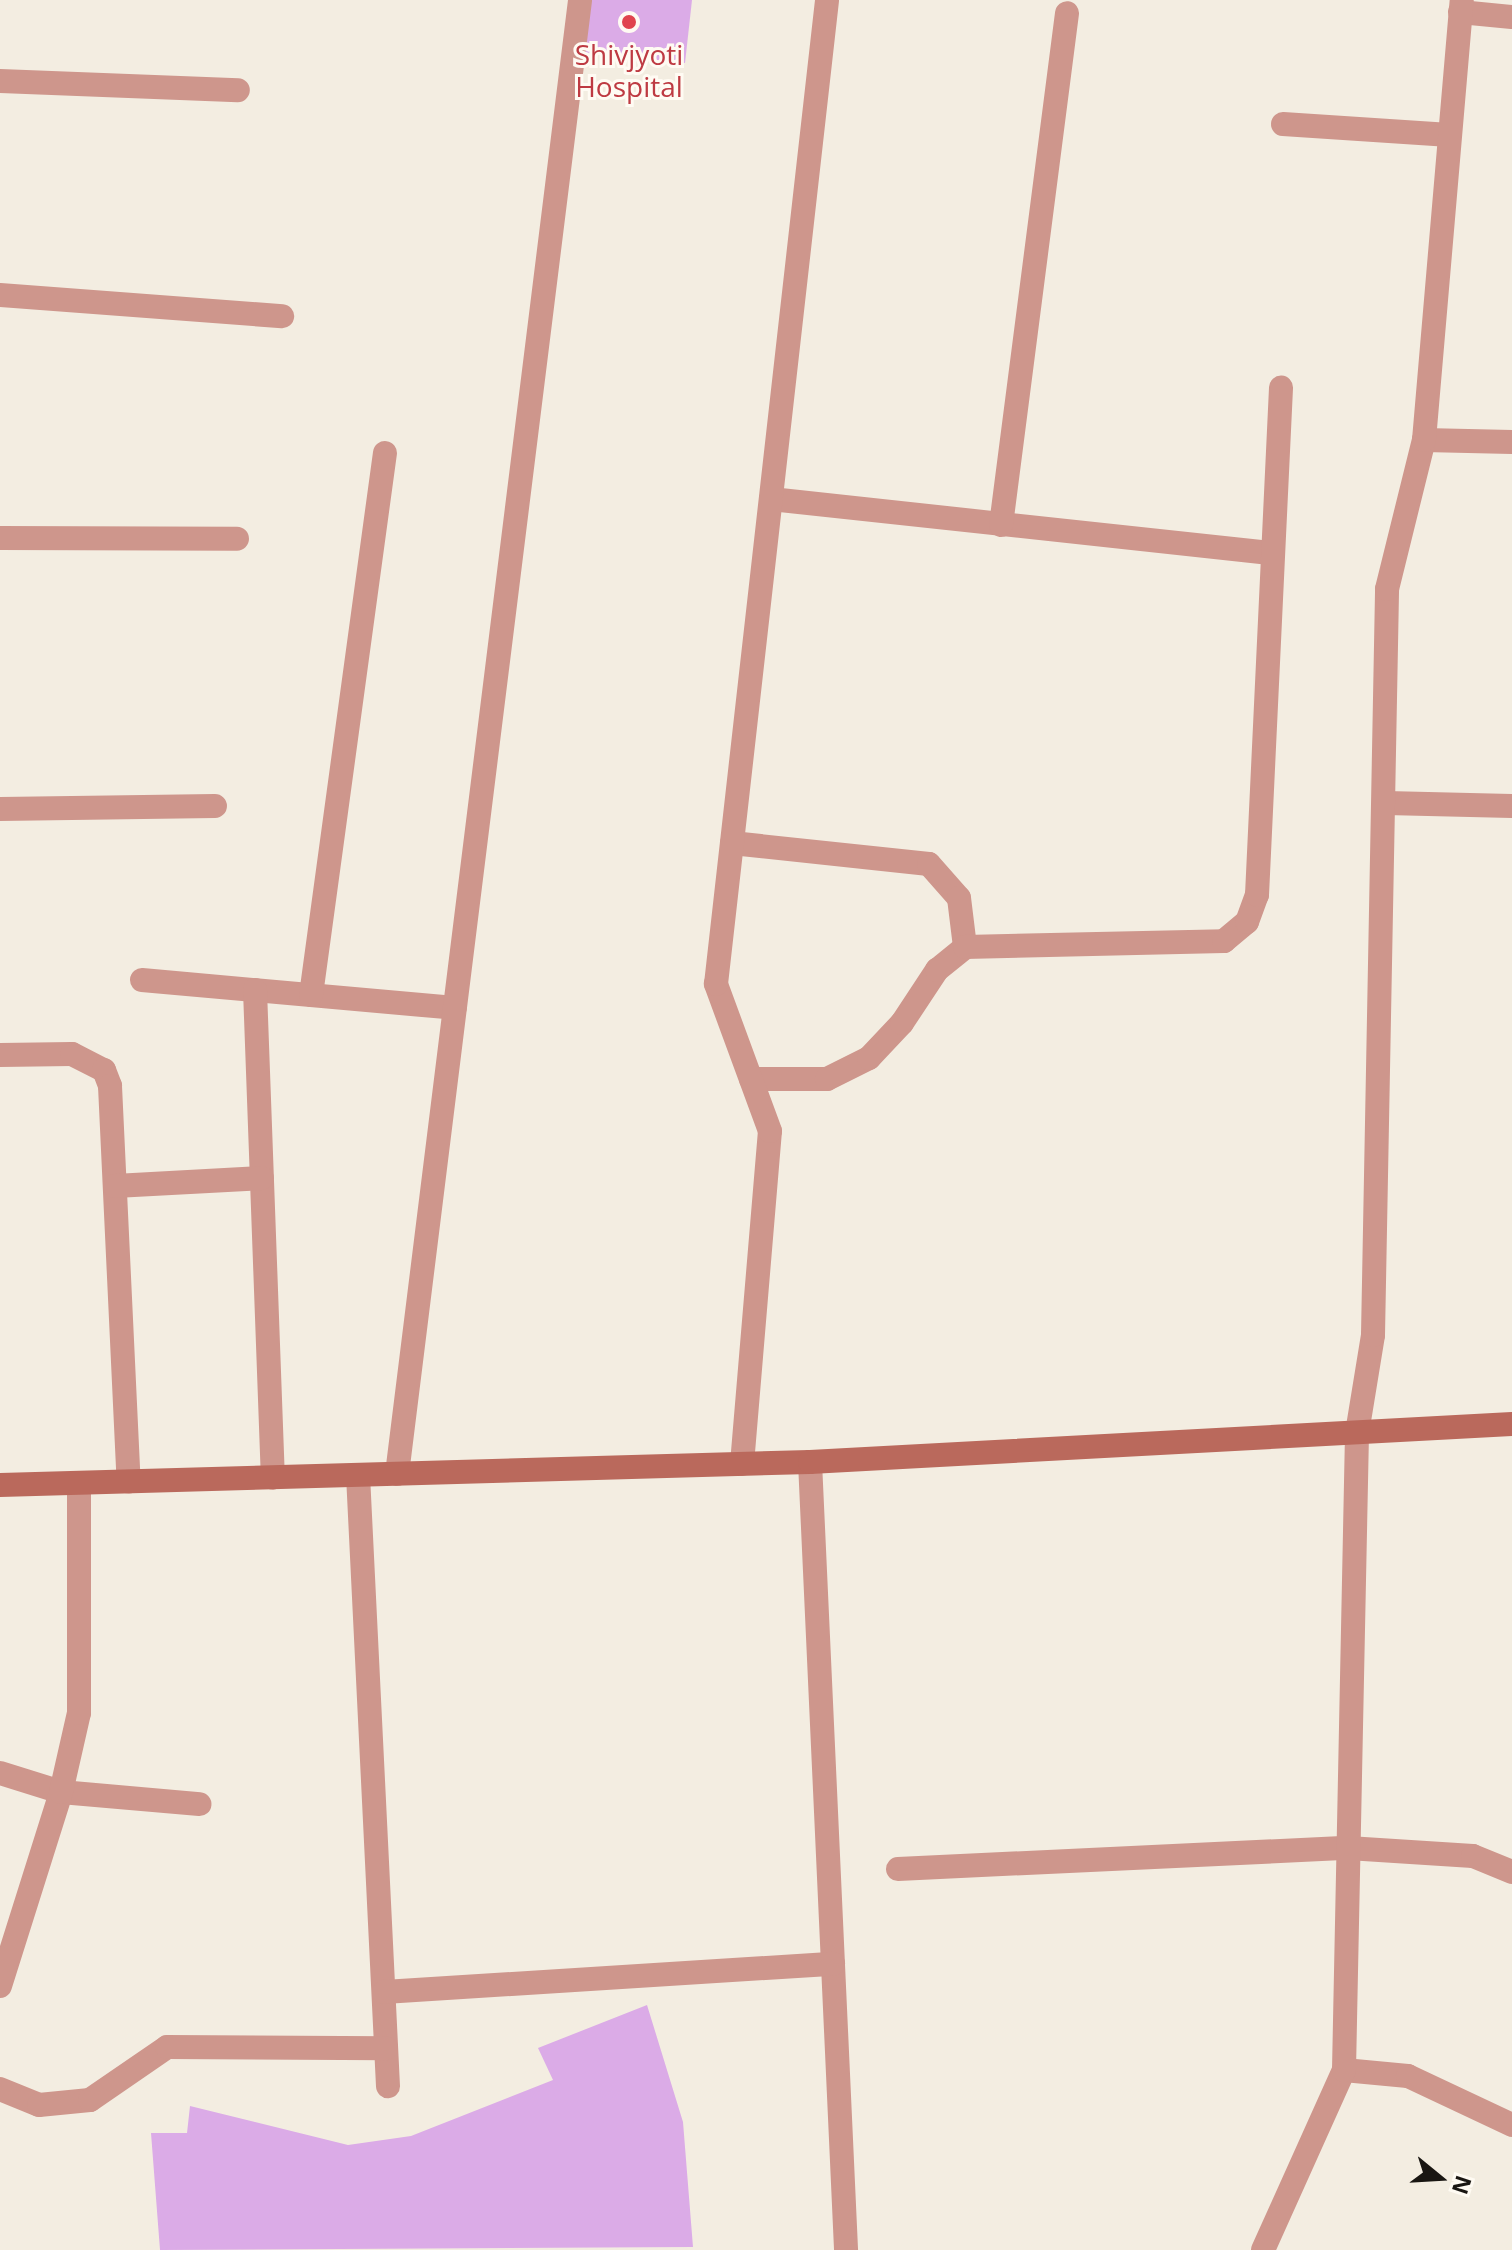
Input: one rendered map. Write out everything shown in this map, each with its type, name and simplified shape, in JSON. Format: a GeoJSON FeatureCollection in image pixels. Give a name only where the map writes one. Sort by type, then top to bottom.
{"type":"FeatureCollection","features":[{"type":"Feature","properties":{"kind":"street"},"geometry":{"type":"LineString","coordinates":[[397,1474],[580,0]]}},
{"type":"Feature","properties":{"kind":"street"},"geometry":{"type":"LineString","coordinates":[[742,1464],[770,1131],[716,984],[827,0]]}},
{"type":"Feature","properties":{"kind":"street"},"geometry":{"type":"LineString","coordinates":[[1263,2250],[1344,2070],[1357,1433],[1373,1335],[1386,803],[1387,589],[1424,440],[1461,6],[1512,17]]}},
{"type":"Feature","properties":{"kind":"street"},"geometry":{"type":"LineString","coordinates":[[1001,525],[1067,13]]}},
{"type":"Feature","properties":{"kind":"street"},"geometry":{"type":"LineString","coordinates":[[0,81],[238,90]]}},
{"type":"Feature","properties":{"kind":"street"},"geometry":{"type":"LineString","coordinates":[[1283,124],[1450,135]]}},
{"type":"Feature","properties":{"kind":"street"},"geometry":{"type":"LineString","coordinates":[[0,295],[282,316]]}},
{"type":"Feature","properties":{"kind":"street"},"geometry":{"type":"LineString","coordinates":[[751,1079],[827,1079],[869,1058],[902,1023],[937,970],[965,947],[1224,941],[1247,922],[1257,895],[1270,553],[1281,388]]}},
{"type":"Feature","properties":{"kind":"street"},"geometry":{"type":"LineString","coordinates":[[1424,440],[1512,442]]}},
{"type":"Feature","properties":{"kind":"street"},"geometry":{"type":"LineString","coordinates":[[311,995],[385,453]]}},
{"type":"Feature","properties":{"kind":"street"},"geometry":{"type":"LineString","coordinates":[[771,499],[1270,553]]}},
{"type":"Feature","properties":{"kind":"street"},"geometry":{"type":"LineString","coordinates":[[0,538],[237,539]]}},
{"type":"Feature","properties":{"kind":"street"},"geometry":{"type":"LineString","coordinates":[[1386,803],[1512,806]]}},
{"type":"Feature","properties":{"kind":"street"},"geometry":{"type":"LineString","coordinates":[[0,809],[215,806]]}},
{"type":"Feature","properties":{"kind":"street"},"geometry":{"type":"LineString","coordinates":[[732,843],[929,864],[959,898],[965,947]]}},
{"type":"Feature","properties":{"kind":"street"},"geometry":{"type":"LineString","coordinates":[[142,980],[455,1008]]}},
{"type":"Feature","properties":{"kind":"street"},"geometry":{"type":"LineString","coordinates":[[255,990],[273,1478]]}},
{"type":"Feature","properties":{"kind":"street"},"geometry":{"type":"LineString","coordinates":[[0,1055],[72,1054],[104,1070],[110,1086],[129,1482]]}},
{"type":"Feature","properties":{"kind":"street"},"geometry":{"type":"LineString","coordinates":[[115,1186],[262,1178]]}},
{"type":"Feature","properties":{"kind":"street"},"geometry":{"type":"LineString","coordinates":[[0,1485],[810,1462],[1512,1424]]}},
{"type":"Feature","properties":{"kind":"street"},"geometry":{"type":"LineString","coordinates":[[810,1462],[846,2250]]}},
{"type":"Feature","properties":{"kind":"street"},"geometry":{"type":"LineString","coordinates":[[358,1475],[388,2086]]}},
{"type":"Feature","properties":{"kind":"street"},"geometry":{"type":"LineString","coordinates":[[0,1986],[61,1792],[79,1713],[79,1483]]}},
{"type":"Feature","properties":{"kind":"street"},"geometry":{"type":"LineString","coordinates":[[0,1773],[61,1792],[199,1804]]}},
{"type":"Feature","properties":{"kind":"street"},"geometry":{"type":"LineString","coordinates":[[898,1869],[1348,1848],[1473,1856],[1512,1872]]}},
{"type":"Feature","properties":{"kind":"street"},"geometry":{"type":"LineString","coordinates":[[384,1992],[833,1964]]}},
{"type":"Feature","properties":{"kind":"street"},"geometry":{"type":"LineString","coordinates":[[0,2089],[39,2105],[90,2100],[167,2047],[386,2048]]}},
{"type":"Feature","properties":{"kind":"street"},"geometry":{"type":"LineString","coordinates":[[1344,2070],[1408,2076],[1512,2125]]}},
{"type":"Feature","properties":{"kind":"building"},"geometry":{"type":"Polygon","coordinates":[[[587,0],[692,0],[685,63],[581,52],[587,0]]]}},
{"type":"Feature","properties":{"kind":"building"},"geometry":{"type":"Polygon","coordinates":[[[647,2005],[683,2122],[693,2247],[160,2250],[151,2133],[187,2133],[190,2106],[348,2145],[411,2136],[553,2080],[538,2048],[647,2005]]]}},
{"type":"Feature","properties":{"kind":"place","name":"Shivjyoti Hospital"},"geometry":{"type":"Point","coordinates":[629,22]}}]}
